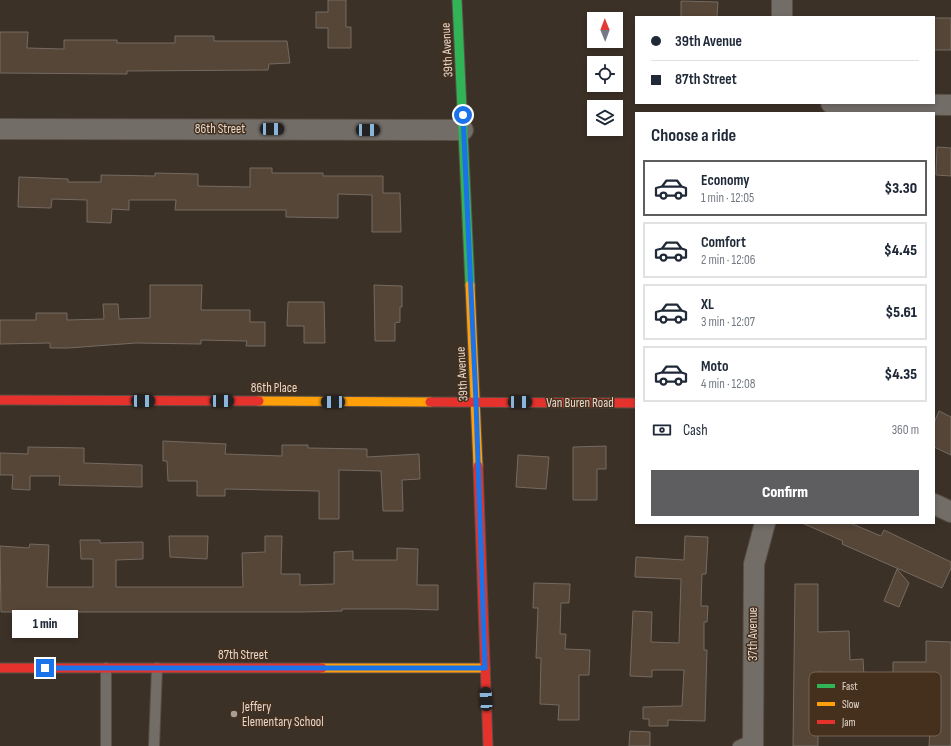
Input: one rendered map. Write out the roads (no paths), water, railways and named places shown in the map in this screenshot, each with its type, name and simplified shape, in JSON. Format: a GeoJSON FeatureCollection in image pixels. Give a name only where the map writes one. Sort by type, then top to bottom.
{"type":"FeatureCollection","features":[{"type":"Feature","properties":{"kind":"street","name":"39th Avenue"},"geometry":{"type":"LineString","coordinates":[[457,0],[476,402],[488,746]]}},
{"type":"Feature","properties":{"kind":"street"},"geometry":{"type":"LineString","coordinates":[[782,0],[782,16]]}},
{"type":"Feature","properties":{"kind":"street"},"geometry":{"type":"LineString","coordinates":[[891,104],[951,105]]}},
{"type":"Feature","properties":{"kind":"street","name":"86th Street"},"geometry":{"type":"LineString","coordinates":[[0,129],[463,130]]}},
{"type":"Feature","properties":{"kind":"street","name":"86th Place"},"geometry":{"type":"LineString","coordinates":[[0,400],[476,402]]}},
{"type":"Feature","properties":{"kind":"street","name":"Van Buren Road"},"geometry":{"type":"LineString","coordinates":[[476,402],[635,403]]}},
{"type":"Feature","properties":{"kind":"street"},"geometry":{"type":"LineString","coordinates":[[935,504],[951,512]]}},
{"type":"Feature","properties":{"kind":"street","name":"37th Avenue"},"geometry":{"type":"LineString","coordinates":[[748,744],[754,564],[765,524]]}},
{"type":"Feature","properties":{"kind":"street","name":"87th Street"},"geometry":{"type":"LineString","coordinates":[[0,668],[485,668]]}},
{"type":"Feature","properties":{"kind":"lane"},"geometry":{"type":"LineString","coordinates":[[106,668],[106,746]]}},
{"type":"Feature","properties":{"kind":"lane"},"geometry":{"type":"LineString","coordinates":[[154,746],[157,668]]}},
{"type":"Feature","properties":{"kind":"place","name":"Jeffery Elementary School"},"geometry":{"type":"Point","coordinates":[234,714]}}]}
